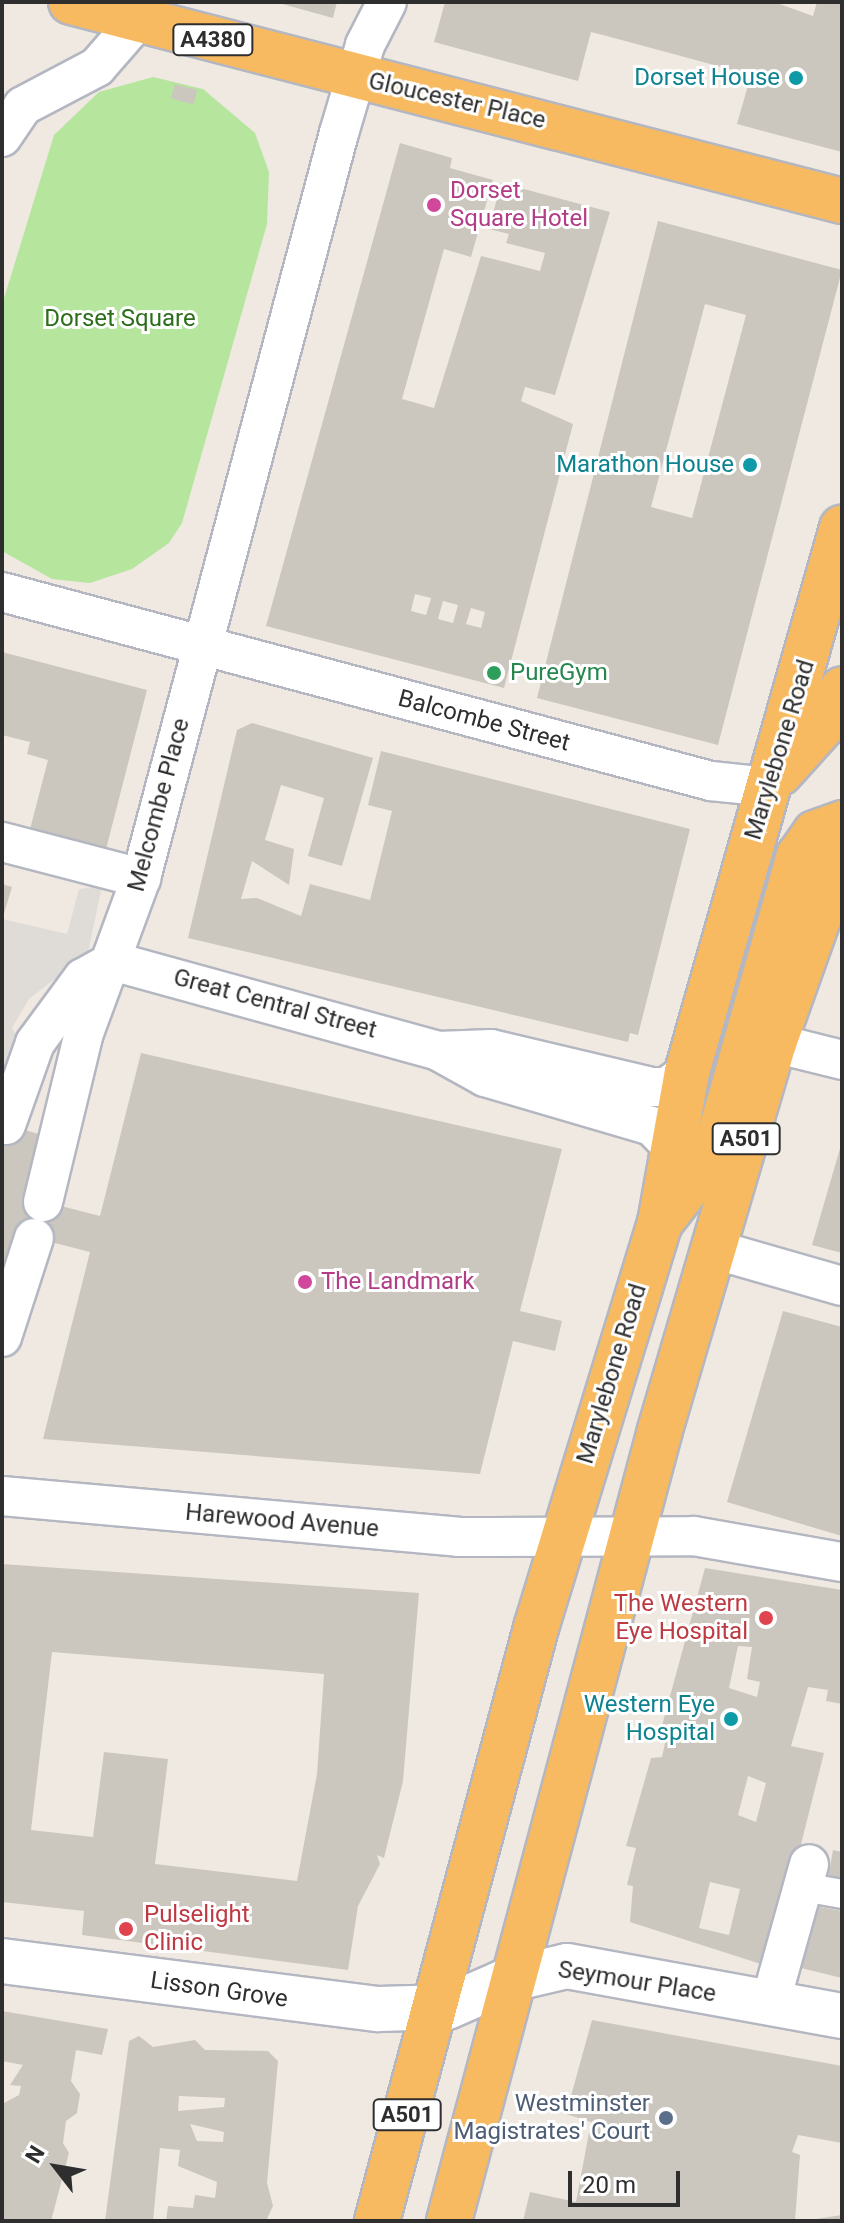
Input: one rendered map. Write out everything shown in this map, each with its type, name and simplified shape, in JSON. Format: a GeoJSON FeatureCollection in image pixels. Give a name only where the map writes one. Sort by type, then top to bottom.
{"type":"FeatureCollection","features":[{"type":"Feature","properties":{"kind":"highway","name":"Gloucester Place"},"geometry":{"type":"LineString","coordinates":[[71,2],[355,78],[842,201]]}},
{"type":"Feature","properties":{"kind":"highway","name":"Marylebone Road"},"geometry":{"type":"LineString","coordinates":[[377,2221],[562,1536],[660,1223],[671,1146],[687,1072],[842,528]]}},
{"type":"Feature","properties":{"kind":"highway"},"geometry":{"type":"LineString","coordinates":[[768,787],[825,723],[842,689]]}},
{"type":"Feature","properties":{"kind":"highway"},"geometry":{"type":"LineString","coordinates":[[660,1223],[715,1152],[799,856],[815,833],[842,823]]}},
{"type":"Feature","properties":{"kind":"highway","name":"A501"},"geometry":{"type":"LineString","coordinates":[[449,2221],[630,1537],[774,1043],[842,852]]}},
{"type":"Feature","properties":{"kind":"main road","name":"Lisson Grove"},"geometry":{"type":"LineString","coordinates":[[2,1961],[353,2008],[437,2008]]}},
{"type":"Feature","properties":{"kind":"main road","name":"Seymour Place"},"geometry":{"type":"LineString","coordinates":[[437,2008],[511,1979],[567,1966],[842,2016]]}},
{"type":"Feature","properties":{"kind":"street"},"geometry":{"type":"LineString","coordinates":[[2,592],[202,647],[355,78],[387,2]]}},
{"type":"Feature","properties":{"kind":"street"},"geometry":{"type":"LineString","coordinates":[[2,137],[23,106],[97,67],[138,20]]}},
{"type":"Feature","properties":{"kind":"street","name":"Balcombe Street"},"geometry":{"type":"LineString","coordinates":[[202,647],[711,781],[768,787]]}},
{"type":"Feature","properties":{"kind":"street","name":"Melcombe Place"},"geometry":{"type":"LineString","coordinates":[[43,1202],[84,1033],[141,878],[202,647]]}},
{"type":"Feature","properties":{"kind":"street"},"geometry":{"type":"LineString","coordinates":[[2,842],[141,878]]}},
{"type":"Feature","properties":{"kind":"street"},"geometry":{"type":"LineString","coordinates":[[6,1125],[35,1043],[83,978],[112,961]]}},
{"type":"Feature","properties":{"kind":"street","name":"Great Central Street"},"geometry":{"type":"LineString","coordinates":[[112,961],[438,1051],[485,1077],[652,1126],[671,1146]]}},
{"type":"Feature","properties":{"kind":"street"},"geometry":{"type":"LineString","coordinates":[[774,1043],[842,1060]]}},
{"type":"Feature","properties":{"kind":"street","name":"Great Central Street"},"geometry":{"type":"LineString","coordinates":[[438,1051],[491,1049],[652,1087],[667,1087],[687,1072]]}},
{"type":"Feature","properties":{"kind":"street"},"geometry":{"type":"LineString","coordinates":[[2,1337],[34,1238]]}},
{"type":"Feature","properties":{"kind":"street"},"geometry":{"type":"LineString","coordinates":[[713,1249],[842,1286]]}},
{"type":"Feature","properties":{"kind":"street","name":"Harewood Avenue"},"geometry":{"type":"LineString","coordinates":[[2,1496],[458,1537],[694,1536],[842,1562]]}},
{"type":"Feature","properties":{"kind":"street"},"geometry":{"type":"LineString","coordinates":[[770,2004],[806,1875],[842,1894]]}},
{"type":"Feature","properties":{"kind":"green space","name":"Dorset Square"},"geometry":{"type":"Polygon","coordinates":[[[153,77],[203,89],[255,133],[269,172],[267,224],[182,523],[169,543],[132,569],[90,583],[52,579],[2,551],[2,305],[54,135],[99,92],[153,77]]]}},
{"type":"Feature","properties":{"kind":"shaded area"},"geometry":{"type":"Polygon","coordinates":[[[102,886],[88,953],[29,999],[12,1028],[21,1042],[2,1106],[2,919],[67,934],[79,889],[102,886]]]}},
{"type":"Feature","properties":{"kind":"building"},"geometry":{"type":"Polygon","coordinates":[[[275,2],[337,2],[333,18],[275,2]]]}},
{"type":"Feature","properties":{"kind":"building","name":"Dorset House"},"geometry":{"type":"Polygon","coordinates":[[[445,2],[774,2],[813,16],[817,2],[842,2],[842,152],[737,124],[751,75],[603,35],[591,32],[578,81],[434,42],[445,2]]]}},
{"type":"Feature","properties":{"kind":"building"},"geometry":{"type":"Polygon","coordinates":[[[175,84],[197,90],[193,104],[171,98],[175,84]]]}},
{"type":"Feature","properties":{"kind":"building"},"geometry":{"type":"Polygon","coordinates":[[[400,143],[452,158],[450,168],[493,180],[471,257],[444,249],[402,399],[434,408],[481,256],[540,271],[545,253],[506,243],[509,234],[489,229],[501,183],[610,212],[555,395],[525,387],[521,401],[573,424],[504,688],[266,626],[400,143]],[[415,594],[411,611],[426,615],[431,598],[415,594]],[[443,601],[438,619],[453,623],[458,605],[443,601]],[[471,608],[466,624],[481,628],[485,612],[471,608]]]}},
{"type":"Feature","properties":{"kind":"building","name":"Marathon House"},"geometry":{"type":"Polygon","coordinates":[[[658,221],[842,270],[718,745],[537,698],[658,221]],[[705,304],[651,507],[692,518],[746,315],[705,304]]]}},
{"type":"Feature","properties":{"kind":"building"},"geometry":{"type":"Polygon","coordinates":[[[2,652],[147,690],[104,857],[28,837],[48,760],[27,754],[30,742],[2,735],[2,652]]]}},
{"type":"Feature","properties":{"kind":"building"},"geometry":{"type":"Polygon","coordinates":[[[252,723],[373,758],[342,866],[308,856],[324,798],[281,785],[265,840],[294,849],[289,885],[252,861],[241,899],[257,898],[301,916],[310,884],[370,900],[392,811],[368,805],[381,751],[690,829],[638,1035],[630,1033],[628,1042],[188,938],[237,730],[252,723]]]}},
{"type":"Feature","properties":{"kind":"building"},"geometry":{"type":"Polygon","coordinates":[[[2,884],[12,887],[3,917],[2,917],[2,884]]]}},
{"type":"Feature","properties":{"kind":"building","name":"The Landmark"},"geometry":{"type":"Polygon","coordinates":[[[141,1053],[562,1149],[520,1311],[562,1321],[555,1351],[513,1341],[480,1474],[43,1439],[90,1252],[16,1233],[2,1287],[2,1124],[43,1135],[26,1197],[100,1216],[141,1053]]]}},
{"type":"Feature","properties":{"kind":"building"},"geometry":{"type":"Polygon","coordinates":[[[842,1145],[842,1253],[812,1245],[842,1145]]]}},
{"type":"Feature","properties":{"kind":"building"},"geometry":{"type":"Polygon","coordinates":[[[783,1311],[842,1327],[842,1536],[727,1502],[783,1311]]]}},
{"type":"Feature","properties":{"kind":"building"},"geometry":{"type":"Polygon","coordinates":[[[2,1564],[419,1593],[403,1781],[384,1858],[377,1855],[380,1864],[358,1906],[348,1970],[82,1935],[84,1911],[2,1902],[2,1564]],[[52,1652],[31,1830],[93,1837],[104,1752],[168,1759],[155,1864],[297,1881],[317,1774],[324,1674],[52,1652]]]}},
{"type":"Feature","properties":{"kind":"building"},"geometry":{"type":"Polygon","coordinates":[[[705,1568],[842,1590],[842,1704],[826,1701],[828,1690],[808,1687],[791,1746],[824,1753],[770,1967],[630,1922],[633,1886],[627,1885],[636,1848],[626,1846],[651,1758],[662,1757],[665,1743],[658,1740],[705,1568]],[[738,1646],[729,1688],[757,1697],[760,1682],[747,1679],[752,1647],[738,1646]],[[748,1776],[738,1815],[756,1822],[766,1783],[748,1776]],[[710,1882],[699,1928],[729,1935],[740,1889],[710,1882]]]}},
{"type":"Feature","properties":{"kind":"building"},"geometry":{"type":"Polygon","coordinates":[[[833,1850],[842,1852],[842,1885],[827,1883],[833,1850]]]}},
{"type":"Feature","properties":{"kind":"building"},"geometry":{"type":"Polygon","coordinates":[[[810,1905],[842,1911],[842,1978],[797,1967],[810,1905]]]}},
{"type":"Feature","properties":{"kind":"building"},"geometry":{"type":"Polygon","coordinates":[[[2,2011],[108,2029],[102,2055],[76,2050],[71,2081],[80,2094],[77,2113],[66,2121],[63,2143],[69,2153],[51,2221],[2,2221],[2,2104],[19,2095],[21,2086],[10,2085],[23,2065],[2,2061],[2,2011]]]}},
{"type":"Feature","properties":{"kind":"building","name":"Westminster Magistrates' Court"},"geometry":{"type":"Polygon","coordinates":[[[592,2020],[842,2066],[842,2143],[798,2135],[792,2152],[800,2155],[795,2221],[523,2221],[530,2192],[576,2202],[591,2122],[566,2114],[592,2020]]]}},
{"type":"Feature","properties":{"kind":"building"},"geometry":{"type":"Polygon","coordinates":[[[139,2036],[153,2047],[195,2040],[205,2050],[268,2051],[278,2061],[267,2183],[273,2206],[266,2221],[166,2221],[168,2206],[193,2208],[195,2195],[215,2198],[217,2182],[178,2166],[180,2150],[160,2148],[153,2221],[105,2221],[129,2041],[139,2036]],[[179,2096],[178,2111],[224,2107],[225,2098],[179,2096]],[[190,2124],[197,2141],[223,2142],[224,2132],[190,2124]]]}},
{"type":"Feature","properties":{"kind":"building"},"geometry":{"type":"Polygon","coordinates":[[[842,2215],[842,2221],[816,2221],[816,2219],[842,2215]]]}},
{"type":"Feature","properties":{"kind":"place","name":"Dorset House"},"geometry":{"type":"Point","coordinates":[796,78]}},
{"type":"Feature","properties":{"kind":"place","name":"Dorset Square Hotel"},"geometry":{"type":"Point","coordinates":[434,205]}},
{"type":"Feature","properties":{"kind":"place","name":"Marathon House"},"geometry":{"type":"Point","coordinates":[750,465]}},
{"type":"Feature","properties":{"kind":"place","name":"PureGym"},"geometry":{"type":"Point","coordinates":[494,673]}},
{"type":"Feature","properties":{"kind":"place","name":"The Landmark"},"geometry":{"type":"Point","coordinates":[305,1282]}},
{"type":"Feature","properties":{"kind":"place","name":"The Western Eye Hospital"},"geometry":{"type":"Point","coordinates":[766,1618]}},
{"type":"Feature","properties":{"kind":"place","name":"Western Eye Hospital"},"geometry":{"type":"Point","coordinates":[731,1719]}},
{"type":"Feature","properties":{"kind":"place","name":"Pulselight Clinic"},"geometry":{"type":"Point","coordinates":[126,1929]}},
{"type":"Feature","properties":{"kind":"place","name":"Westminster Magistrates' Court"},"geometry":{"type":"Point","coordinates":[666,2118]}}]}
